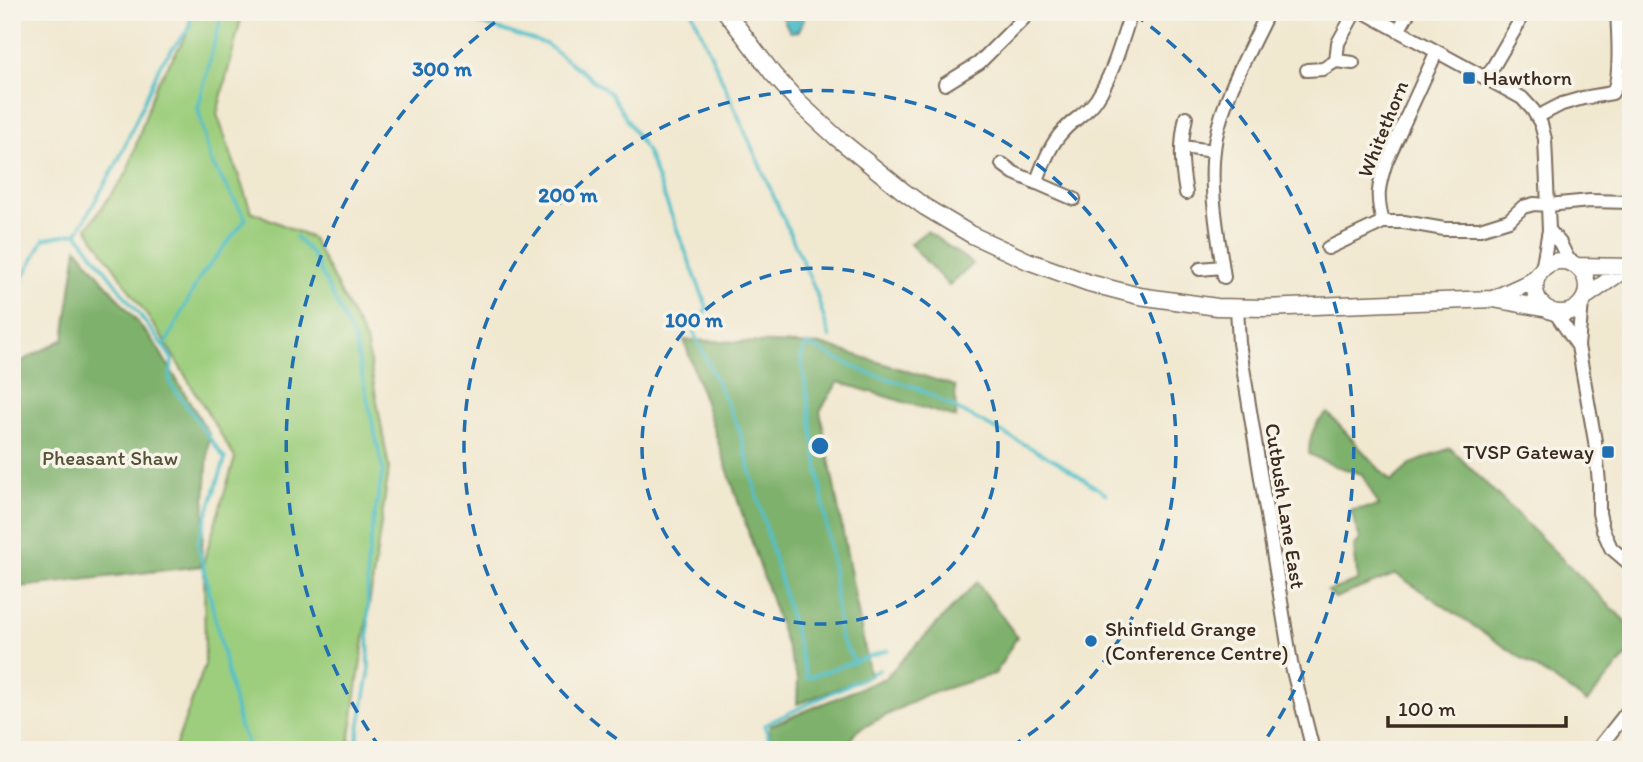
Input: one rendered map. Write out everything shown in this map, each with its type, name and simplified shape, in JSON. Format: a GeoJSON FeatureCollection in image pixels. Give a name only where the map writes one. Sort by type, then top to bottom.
{"type":"FeatureCollection","features":[{"type":"Feature","properties":{"kind":"main road"},"geometry":{"type":"LineString","coordinates":[[726,12],[784,87],[818,121],[903,191],[946,221],[972,235],[1028,261],[1089,283],[1139,296],[1195,305],[1237,308],[1493,299],[1569,311],[1629,267]]}},
{"type":"Feature","properties":{"kind":"main road"},"geometry":{"type":"LineString","coordinates":[[1493,299],[1526,284],[1555,262],[1629,267]]}},
{"type":"Feature","properties":{"kind":"main road"},"geometry":{"type":"LineString","coordinates":[[1573,264],[1585,276],[1587,284],[1583,300]]}},
{"type":"Feature","properties":{"kind":"main road"},"geometry":{"type":"LineString","coordinates":[[1540,273],[1536,282],[1536,294],[1551,310]]}},
{"type":"Feature","properties":{"kind":"street"},"geometry":{"type":"LineString","coordinates":[[945,84],[979,63],[1030,12]]}},
{"type":"Feature","properties":{"kind":"street"},"geometry":{"type":"LineString","coordinates":[[1036,183],[1058,137],[1094,103],[1105,86],[1130,12]]}},
{"type":"Feature","properties":{"kind":"street"},"geometry":{"type":"LineString","coordinates":[[1200,269],[1223,272],[1214,202],[1216,136],[1227,101],[1268,12]]}},
{"type":"Feature","properties":{"kind":"street"},"geometry":{"type":"LineString","coordinates":[[1336,61],[1338,43],[1355,12]]}},
{"type":"Feature","properties":{"kind":"street"},"geometry":{"type":"LineString","coordinates":[[1364,12],[1522,98],[1537,117],[1545,139],[1549,230],[1540,273]]}},
{"type":"Feature","properties":{"kind":"street"},"geometry":{"type":"LineString","coordinates":[[1398,32],[1409,12]]}},
{"type":"Feature","properties":{"kind":"street"},"geometry":{"type":"LineString","coordinates":[[1486,79],[1518,24],[1521,12]]}},
{"type":"Feature","properties":{"kind":"street"},"geometry":{"type":"LineString","coordinates":[[1537,117],[1562,104],[1612,93],[1616,87],[1619,51],[1617,12]]}},
{"type":"Feature","properties":{"kind":"street","name":"Whitethorn"},"geometry":{"type":"LineString","coordinates":[[1383,222],[1377,196],[1386,163],[1436,53]]}},
{"type":"Feature","properties":{"kind":"street"},"geometry":{"type":"LineString","coordinates":[[1307,70],[1323,69],[1336,61],[1353,62]]}},
{"type":"Feature","properties":{"kind":"street"},"geometry":{"type":"LineString","coordinates":[[1186,117],[1181,165],[1186,193]]}},
{"type":"Feature","properties":{"kind":"street"},"geometry":{"type":"LineString","coordinates":[[1182,147],[1214,151]]}},
{"type":"Feature","properties":{"kind":"street"},"geometry":{"type":"LineString","coordinates":[[1002,164],[1014,173],[1074,199]]}},
{"type":"Feature","properties":{"kind":"street"},"geometry":{"type":"LineString","coordinates":[[1328,248],[1383,222],[1404,222],[1444,229],[1480,229],[1509,220],[1522,207],[1534,204],[1631,202]]}},
{"type":"Feature","properties":{"kind":"street"},"geometry":{"type":"LineString","coordinates":[[1549,230],[1573,264]]}},
{"type":"Feature","properties":{"kind":"street"},"geometry":{"type":"LineString","coordinates":[[1583,300],[1578,346],[1595,441],[1599,513],[1611,548],[1631,565]]}},
{"type":"Feature","properties":{"kind":"street","name":"Cutbush Lane East"},"geometry":{"type":"LineString","coordinates":[[1237,308],[1239,343],[1291,663],[1313,750]]}},
{"type":"Feature","properties":{"kind":"street"},"geometry":{"type":"LineString","coordinates":[[1551,310],[1578,346]]}},
{"type":"Feature","properties":{"kind":"street"},"geometry":{"type":"LineString","coordinates":[[1597,750],[1631,707]]}},
{"type":"Feature","properties":{"kind":"green space"},"geometry":{"type":"Polygon","coordinates":[[[191,12],[245,12],[217,114],[251,211],[312,238],[366,341],[389,468],[348,750],[174,750],[205,665],[204,560],[235,458],[165,342],[87,228],[127,173],[155,87],[186,36],[191,12]]]}},
{"type":"Feature","properties":{"kind":"green space"},"geometry":{"type":"Polygon","coordinates":[[[927,231],[973,264],[949,286],[910,244],[927,231]]]}},
{"type":"Feature","properties":{"kind":"green space","name":"Pheasant Shaw"},"geometry":{"type":"Polygon","coordinates":[[[77,248],[156,345],[209,434],[201,566],[12,588],[12,366],[64,339],[77,248]]]}},
{"type":"Feature","properties":{"kind":"green space"},"geometry":{"type":"Polygon","coordinates":[[[684,340],[824,345],[955,386],[956,418],[838,382],[820,411],[870,676],[797,704],[798,680],[684,340]]]}},
{"type":"Feature","properties":{"kind":"green space"},"geometry":{"type":"Polygon","coordinates":[[[1328,413],[1391,482],[1411,464],[1450,448],[1631,627],[1631,651],[1587,702],[1396,574],[1335,598],[1328,591],[1358,581],[1354,547],[1360,539],[1351,510],[1379,506],[1362,474],[1332,465],[1309,454],[1313,431],[1328,413]]]}},
{"type":"Feature","properties":{"kind":"green space"},"geometry":{"type":"Polygon","coordinates":[[[977,582],[1017,637],[995,674],[927,694],[856,731],[845,750],[770,750],[769,726],[885,678],[977,582]]]}},
{"type":"Feature","properties":{"kind":"water"},"geometry":{"type":"Polygon","coordinates":[[[780,12],[804,12],[799,31],[790,32],[780,12]]]}},
{"type":"Feature","properties":{"kind":"waterway"},"geometry":{"type":"LineString","coordinates":[[12,298],[44,239],[77,233],[118,161],[161,63],[190,27],[191,12]]}},
{"type":"Feature","properties":{"kind":"waterway"},"geometry":{"type":"LineString","coordinates":[[164,347],[200,277],[246,219],[210,160],[198,108],[224,12]]}},
{"type":"Feature","properties":{"kind":"waterway"},"geometry":{"type":"LineString","coordinates":[[467,12],[466,19],[546,44],[611,94],[647,152],[707,307],[694,333],[739,429],[807,678],[888,650]]}},
{"type":"Feature","properties":{"kind":"waterway"},"geometry":{"type":"LineString","coordinates":[[692,12],[816,292],[830,338]]}},
{"type":"Feature","properties":{"kind":"waterway"},"geometry":{"type":"LineString","coordinates":[[77,233],[172,359],[170,383],[225,459],[198,543],[240,727],[250,750]]}},
{"type":"Feature","properties":{"kind":"waterway"},"geometry":{"type":"LineString","coordinates":[[296,237],[312,254],[354,339],[383,470],[367,566],[369,674],[355,750]]}},
{"type":"Feature","properties":{"kind":"waterway"},"geometry":{"type":"LineString","coordinates":[[855,662],[840,638],[833,569],[801,356],[807,344],[865,372],[915,387],[1056,461],[1106,494]]}},
{"type":"Feature","properties":{"kind":"waterway"},"geometry":{"type":"LineString","coordinates":[[773,750],[764,725],[879,670]]}},
{"type":"Feature","properties":{"kind":"place","name":"Hawthorn"},"geometry":{"type":"Point","coordinates":[1469,78]}},
{"type":"Feature","properties":{"kind":"place","name":"TVSP Gateway"},"geometry":{"type":"Point","coordinates":[1608,452]}},
{"type":"Feature","properties":{"kind":"place","name":"Shinfield Grange (Conference Centre)"},"geometry":{"type":"Point","coordinates":[1091,641]}}]}
